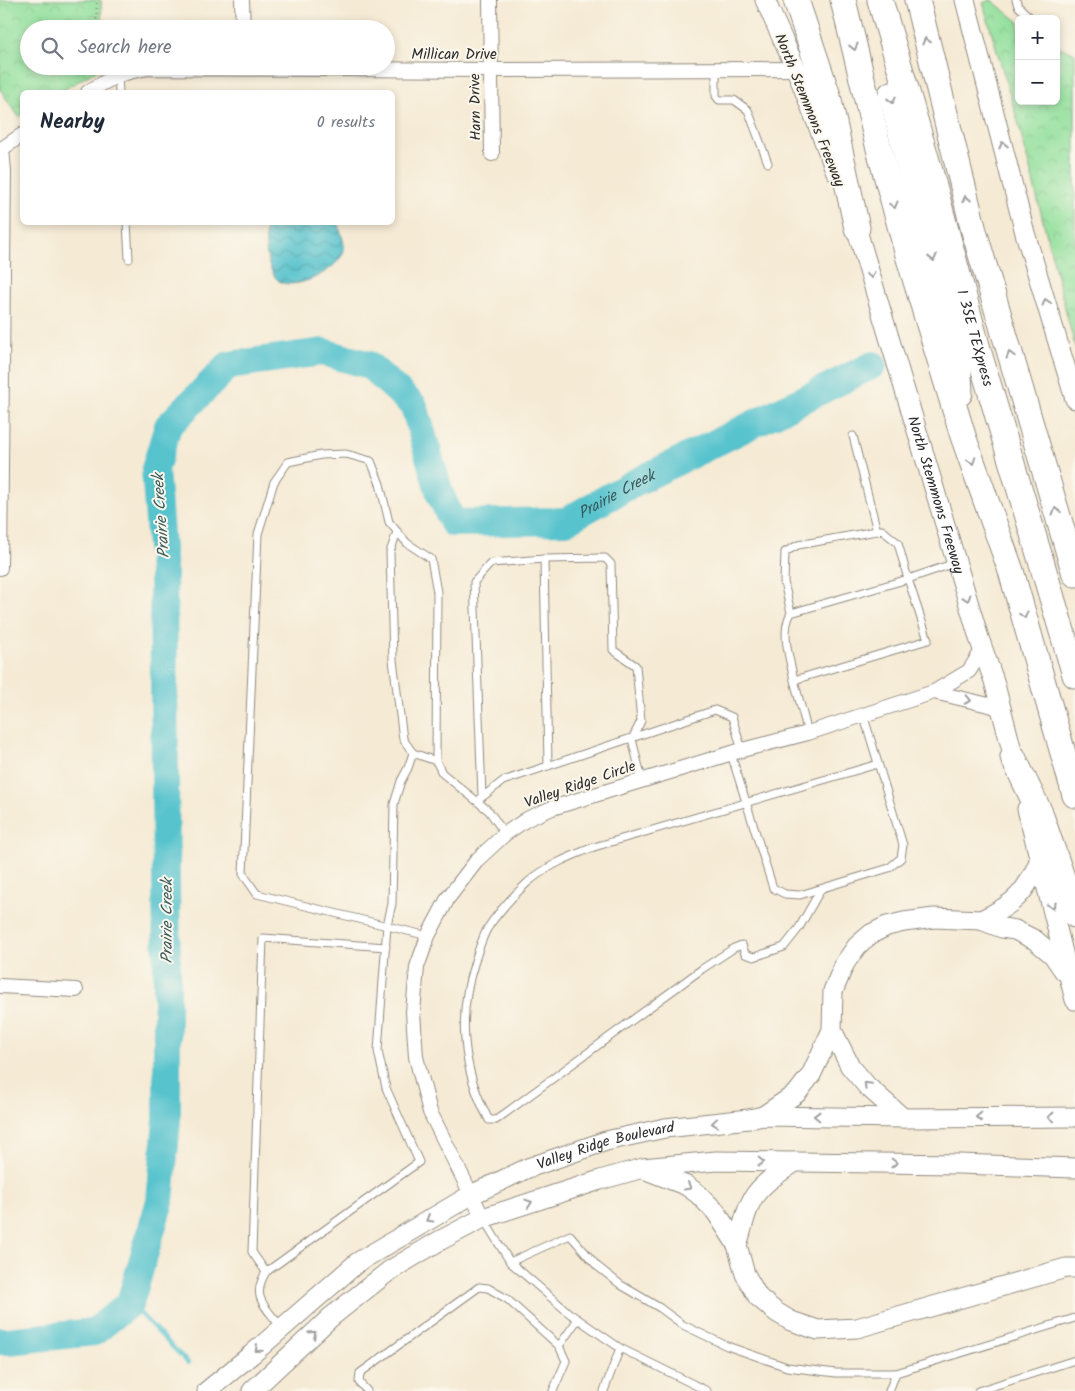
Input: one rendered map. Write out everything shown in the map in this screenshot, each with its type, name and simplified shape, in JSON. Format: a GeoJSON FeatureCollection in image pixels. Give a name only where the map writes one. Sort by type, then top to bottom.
{"type":"FeatureCollection","features":[{"type":"Feature","properties":{"kind":"highway"},"geometry":{"type":"LineString","coordinates":[[796,0],[828,96],[857,228]]}},
{"type":"Feature","properties":{"kind":"highway"},"geometry":{"type":"LineString","coordinates":[[843,0],[880,155],[908,255],[963,436],[1011,571],[1075,795]]}},
{"type":"Feature","properties":{"kind":"highway"},"geometry":{"type":"LineString","coordinates":[[879,0],[890,90],[958,359],[963,436]]}},
{"type":"Feature","properties":{"kind":"highway","name":"I 35E TEXpress"},"geometry":{"type":"LineString","coordinates":[[879,0],[930,171],[979,353],[1075,675]]}},
{"type":"Feature","properties":{"kind":"highway"},"geometry":{"type":"LineString","coordinates":[[916,4],[974,230],[1075,574]]}},
{"type":"Feature","properties":{"kind":"highway"},"geometry":{"type":"LineString","coordinates":[[1013,757],[1040,813],[1075,915]]}},
{"type":"Feature","properties":{"kind":"main road","name":"North Stemmons Freeway"},"geometry":{"type":"LineString","coordinates":[[765,0],[796,69],[857,228],[956,563],[994,681],[1075,1000]]}},
{"type":"Feature","properties":{"kind":"main road"},"geometry":{"type":"LineString","coordinates":[[965,0],[1025,233],[1075,399]]}},
{"type":"Feature","properties":{"kind":"main road"},"geometry":{"type":"LineString","coordinates":[[981,920],[1001,910],[1021,896],[1034,876],[1040,859]]}},
{"type":"Feature","properties":{"kind":"main road"},"geometry":{"type":"LineString","coordinates":[[763,1116],[797,1093],[810,1075],[832,1030],[833,991],[845,963],[857,946],[871,934],[895,924],[934,918],[981,920],[1002,928],[1015,930],[1035,940],[1052,955],[1069,978]]}},
{"type":"Feature","properties":{"kind":"main road"},"geometry":{"type":"LineString","coordinates":[[832,1030],[850,1066],[867,1086],[903,1118]]}},
{"type":"Feature","properties":{"kind":"main road","name":"Valley Ridge Boulevard"},"geometry":{"type":"LineString","coordinates":[[207,1391],[358,1262],[471,1195],[528,1168],[606,1141],[665,1128],[763,1116],[1075,1118]]}},
{"type":"Feature","properties":{"kind":"main road","name":"Valley Ridge Boulevard"},"geometry":{"type":"LineString","coordinates":[[252,1391],[331,1317],[386,1274],[439,1241],[483,1218],[643,1168],[716,1161],[959,1164],[1075,1168]]}},
{"type":"Feature","properties":{"kind":"main road"},"geometry":{"type":"LineString","coordinates":[[737,1245],[751,1202],[758,1191],[767,1182],[795,1162]]}},
{"type":"Feature","properties":{"kind":"main road"},"geometry":{"type":"LineString","coordinates":[[643,1168],[687,1186],[698,1194],[716,1212],[737,1245],[745,1274],[758,1297],[776,1312],[791,1321],[818,1330],[857,1328],[1072,1266]]}},
{"type":"Feature","properties":{"kind":"street"},"geometry":{"type":"LineString","coordinates":[[242,0],[243,20]]}},
{"type":"Feature","properties":{"kind":"street","name":"Harn Drive"},"geometry":{"type":"LineString","coordinates":[[490,0],[492,154]]}},
{"type":"Feature","properties":{"kind":"street","name":"Millican Drive"},"geometry":{"type":"LineString","coordinates":[[395,69],[796,69]]}},
{"type":"Feature","properties":{"kind":"street","name":"Millican Drive"},"geometry":{"type":"LineString","coordinates":[[92,90],[118,75]]}},
{"type":"Feature","properties":{"kind":"street"},"geometry":{"type":"LineString","coordinates":[[0,568],[4,171],[1,149],[20,136]]}},
{"type":"Feature","properties":{"kind":"street","name":"Valley Ridge Circle"},"geometry":{"type":"LineString","coordinates":[[483,1218],[430,1112],[416,1057],[413,1012],[417,967],[428,936],[448,898],[478,859],[505,834],[527,819],[552,808],[736,752],[808,733],[934,692],[969,671],[983,649]]}},
{"type":"Feature","properties":{"kind":"street"},"geometry":{"type":"LineString","coordinates":[[934,692],[993,706],[1002,711]]}},
{"type":"Feature","properties":{"kind":"street"},"geometry":{"type":"LineString","coordinates":[[0,986],[76,990]]}},
{"type":"Feature","properties":{"kind":"lane"},"geometry":{"type":"LineString","coordinates":[[1016,0],[1018,6],[1028,15]]}},
{"type":"Feature","properties":{"kind":"lane"},"geometry":{"type":"LineString","coordinates":[[716,69],[716,96],[719,100],[734,100],[748,110],[768,163]]}},
{"type":"Feature","properties":{"kind":"lane"},"geometry":{"type":"LineString","coordinates":[[118,75],[119,90]]}},
{"type":"Feature","properties":{"kind":"lane"},"geometry":{"type":"LineString","coordinates":[[126,225],[129,259]]}},
{"type":"Feature","properties":{"kind":"lane"},"geometry":{"type":"LineString","coordinates":[[854,436],[877,531]]}},
{"type":"Feature","properties":{"kind":"lane"},"geometry":{"type":"LineString","coordinates":[[428,936],[257,894],[243,874],[258,534],[274,482],[288,462],[321,455],[346,454],[371,461],[380,484],[389,522],[407,543],[432,559],[437,592],[436,761],[442,773],[481,799],[505,834]]}},
{"type":"Feature","properties":{"kind":"lane"},"geometry":{"type":"LineString","coordinates":[[791,613],[784,582],[785,552],[798,545],[882,530],[898,543],[928,640],[794,680]]}},
{"type":"Feature","properties":{"kind":"lane"},"geometry":{"type":"LineString","coordinates":[[397,532],[390,552],[393,660],[403,739],[413,753],[436,761]]}},
{"type":"Feature","properties":{"kind":"lane"},"geometry":{"type":"LineString","coordinates":[[481,799],[474,582],[491,563],[544,559],[605,558],[611,564],[613,650],[636,666],[641,721],[632,739],[642,780]]}},
{"type":"Feature","properties":{"kind":"lane"},"geometry":{"type":"LineString","coordinates":[[544,559],[548,766]]}},
{"type":"Feature","properties":{"kind":"lane"},"geometry":{"type":"LineString","coordinates":[[808,733],[794,680],[786,638],[785,622],[791,613],[956,563]]}},
{"type":"Feature","properties":{"kind":"lane"},"geometry":{"type":"LineString","coordinates":[[481,799],[503,781],[715,710],[732,717],[736,752],[747,803],[773,888],[784,894],[800,895],[890,868],[901,858],[903,845],[863,714]]}},
{"type":"Feature","properties":{"kind":"lane"},"geometry":{"type":"LineString","coordinates":[[282,1328],[260,1299],[260,1284],[266,1272],[419,1162],[386,1088],[378,1051],[387,925],[392,904],[394,804],[413,753]]}},
{"type":"Feature","properties":{"kind":"lane"},"geometry":{"type":"LineString","coordinates":[[821,889],[799,928],[784,947],[754,957],[745,954],[742,945],[734,948],[496,1120],[490,1120],[480,1103],[465,1052],[463,1028],[468,980],[486,931],[501,909],[528,882],[551,866],[594,847],[878,764]]}},
{"type":"Feature","properties":{"kind":"lane"},"geometry":{"type":"LineString","coordinates":[[266,1272],[252,1252],[263,938],[386,947]]}},
{"type":"Feature","properties":{"kind":"lane"},"geometry":{"type":"LineString","coordinates":[[483,1218],[510,1262],[578,1319],[620,1348],[707,1391]]}},
{"type":"Feature","properties":{"kind":"lane"},"geometry":{"type":"LineString","coordinates":[[510,1262],[570,1235],[597,1266],[683,1325],[727,1346],[787,1367],[836,1373],[896,1373],[1075,1318]]}},
{"type":"Feature","properties":{"kind":"lane"},"geometry":{"type":"LineString","coordinates":[[367,1391],[359,1382],[360,1373],[479,1287],[488,1288],[507,1299],[560,1346],[566,1361],[553,1391]]}},
{"type":"Feature","properties":{"kind":"lane"},"geometry":{"type":"LineString","coordinates":[[560,1346],[578,1319]]}},
{"type":"Feature","properties":{"kind":"lane"},"geometry":{"type":"LineString","coordinates":[[604,1391],[620,1348]]}},
{"type":"Feature","properties":{"kind":"lane"},"geometry":{"type":"LineString","coordinates":[[978,1391],[1075,1360]]}},
{"type":"Feature","properties":{"kind":"lane"},"geometry":{"type":"LineString","coordinates":[[889,1391],[896,1373]]}},
{"type":"Feature","properties":{"kind":"path"},"geometry":{"type":"LineString","coordinates":[[96,20],[97,0]]}},
{"type":"Feature","properties":{"kind":"green space"},"geometry":{"type":"Polygon","coordinates":[[[0,0],[101,0],[102,20],[20,20],[20,75],[89,75],[63,90],[20,90],[19,117],[0,89],[0,0]]]}},
{"type":"Feature","properties":{"kind":"green space"},"geometry":{"type":"Polygon","coordinates":[[[991,0],[1015,19],[1015,105],[1060,105],[1060,47],[1075,53],[1075,347],[1018,122],[983,3],[991,0]]]}},
{"type":"Feature","properties":{"kind":"water"},"geometry":{"type":"Polygon","coordinates":[[[265,225],[339,225],[344,246],[341,257],[325,272],[303,282],[292,284],[283,283],[276,278],[269,265],[266,251],[265,225]]]}},
{"type":"Feature","properties":{"kind":"waterway","name":"Prairie Creek"},"geometry":{"type":"LineString","coordinates":[[0,1341],[94,1332],[130,1303],[160,1201],[167,1120],[167,978],[163,573],[155,469],[168,426],[229,365],[323,352],[369,365],[414,406],[440,494],[453,523],[566,521],[634,483],[873,365]]}},
{"type":"Feature","properties":{"kind":"waterway"},"geometry":{"type":"LineString","coordinates":[[130,1303],[188,1363]]}}]}
